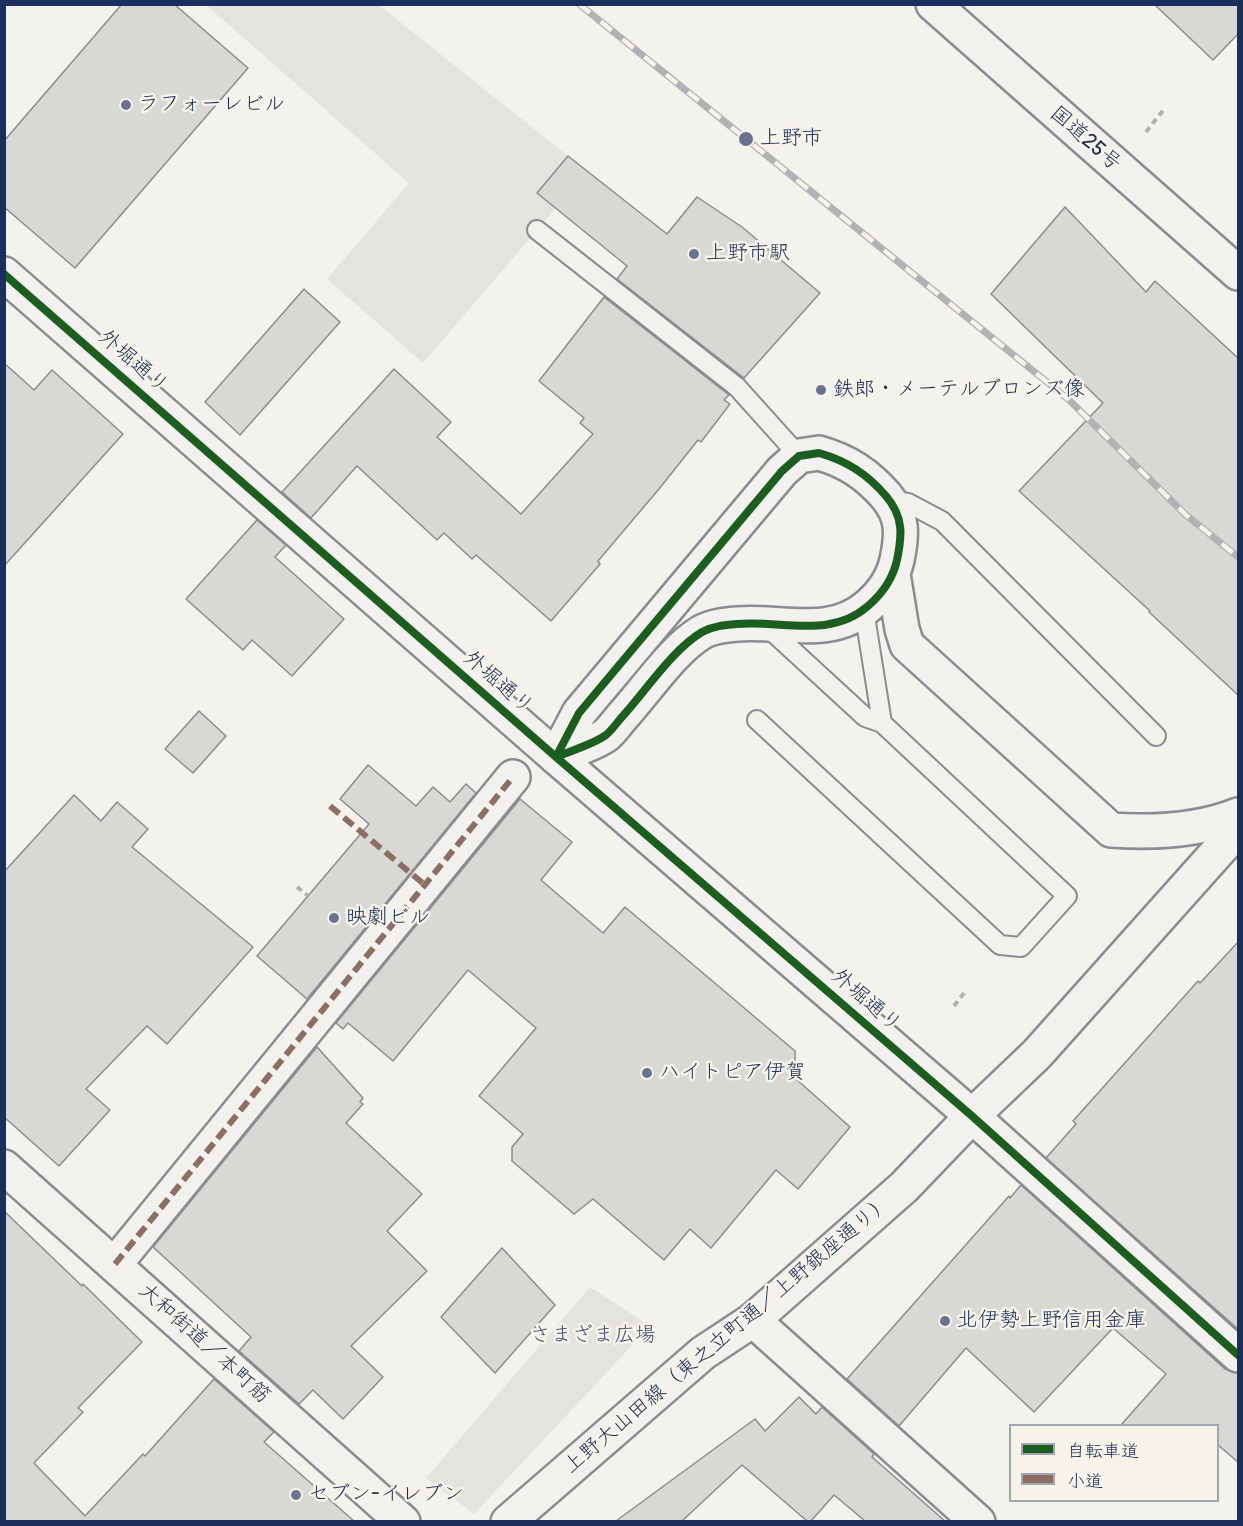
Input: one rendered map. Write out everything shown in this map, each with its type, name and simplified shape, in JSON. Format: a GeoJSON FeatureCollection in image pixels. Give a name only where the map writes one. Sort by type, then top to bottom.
{"type":"FeatureCollection","features":[{"type":"Feature","properties":{"kind":"main road","name":"国道25号"},"geometry":{"type":"LineString","coordinates":[[933,4],[1239,273]]}},
{"type":"Feature","properties":{"kind":"main road","name":"外堀通り"},"geometry":{"type":"LineString","coordinates":[[4,274],[556,757],[972,1116],[1237,1350]]}},
{"type":"Feature","properties":{"kind":"main road"},"geometry":{"type":"LineString","coordinates":[[819,453],[850,464],[870,478],[889,499],[901,523],[900,544],[893,574],[875,600],[857,616],[828,626],[805,627],[761,622],[723,625],[703,632],[681,649],[605,736],[556,757],[579,713],[608,677],[782,471],[799,456],[819,453]]}},
{"type":"Feature","properties":{"kind":"main road"},"geometry":{"type":"LineString","coordinates":[[893,574],[902,629],[907,645],[1111,830],[1175,831],[1222,821],[1237,832]]}},
{"type":"Feature","properties":{"kind":"main road"},"geometry":{"type":"LineString","coordinates":[[115,1264],[513,777]]}},
{"type":"Feature","properties":{"kind":"main road","name":"上野大山田線（東之立町通／上野銀座通り）"},"geometry":{"type":"LineString","coordinates":[[508,1521],[703,1353],[753,1320],[904,1187],[972,1116],[1037,1054],[1237,832]]}},
{"type":"Feature","properties":{"kind":"main road","name":"大和街道／本町筋"},"geometry":{"type":"LineString","coordinates":[[4,1167],[403,1521]]}},
{"type":"Feature","properties":{"kind":"main road"},"geometry":{"type":"LineString","coordinates":[[753,1320],[978,1521]]}},
{"type":"Feature","properties":{"kind":"lane"},"geometry":{"type":"LineString","coordinates":[[537,230],[737,387],[799,456]]}},
{"type":"Feature","properties":{"kind":"lane"},"geometry":{"type":"LineString","coordinates":[[889,499],[908,503],[942,521],[1156,736]]}},
{"type":"Feature","properties":{"kind":"lane"},"geometry":{"type":"LineString","coordinates":[[864,609],[882,723]]}},
{"type":"Feature","properties":{"kind":"lane"},"geometry":{"type":"LineString","coordinates":[[757,720],[1000,945],[1021,947],[1067,896],[882,723],[864,717],[761,622]]}},
{"type":"Feature","properties":{"kind":"path"},"geometry":{"type":"LineString","coordinates":[[1146,132],[1166,108]]}},
{"type":"Feature","properties":{"kind":"path"},"geometry":{"type":"LineString","coordinates":[[297,887],[308,896]]}},
{"type":"Feature","properties":{"kind":"path"},"geometry":{"type":"LineString","coordinates":[[954,1006],[964,993]]}},
{"type":"Feature","properties":{"kind":"shaded area"},"geometry":{"type":"Polygon","coordinates":[[[206,5],[379,5],[568,156],[537,193],[556,208],[423,363],[327,279],[409,183],[206,5]]]}},
{"type":"Feature","properties":{"kind":"shaded area","name":"さまざま広場"},"geometry":{"type":"Polygon","coordinates":[[[590,1287],[653,1328],[638,1339],[474,1514],[426,1478],[590,1287]]]}},
{"type":"Feature","properties":{"kind":"building","name":"ラフォーレビル"},"geometry":{"type":"Polygon","coordinates":[[[122,4],[174,4],[248,68],[75,268],[4,207],[4,141],[122,4]]]}},
{"type":"Feature","properties":{"kind":"building"},"geometry":{"type":"Polygon","coordinates":[[[1154,4],[1239,4],[1239,33],[1213,60],[1154,4]]]}},
{"type":"Feature","properties":{"kind":"building","name":"上野市駅"},"geometry":{"type":"Polygon","coordinates":[[[568,156],[667,234],[697,197],[742,227],[820,293],[744,378],[617,279],[627,266],[537,193],[568,156]]]}},
{"type":"Feature","properties":{"kind":"building"},"geometry":{"type":"Polygon","coordinates":[[[1065,207],[1146,292],[1155,281],[1239,359],[1239,696],[1019,491],[1103,403],[991,294],[1065,207]]]}},
{"type":"Feature","properties":{"kind":"building"},"geometry":{"type":"Polygon","coordinates":[[[304,289],[340,322],[240,435],[205,402],[304,289]]]}},
{"type":"Feature","properties":{"kind":"building"},"geometry":{"type":"Polygon","coordinates":[[[604,297],[729,395],[724,400],[730,404],[701,442],[698,440],[598,561],[600,564],[551,621],[476,555],[472,559],[444,533],[437,540],[357,466],[311,518],[282,492],[394,369],[451,422],[437,437],[521,514],[593,434],[580,423],[584,418],[539,381],[604,297]]]}},
{"type":"Feature","properties":{"kind":"building"},"geometry":{"type":"Polygon","coordinates":[[[4,363],[34,390],[52,370],[123,434],[4,566],[4,363]]]}},
{"type":"Feature","properties":{"kind":"building"},"geometry":{"type":"Polygon","coordinates":[[[257,520],[286,545],[275,557],[344,619],[292,676],[252,640],[243,650],[186,599],[257,520]]]}},
{"type":"Feature","properties":{"kind":"building"},"geometry":{"type":"Polygon","coordinates":[[[199,711],[226,736],[193,773],[165,749],[199,711]]]}},
{"type":"Feature","properties":{"kind":"building"},"geometry":{"type":"Polygon","coordinates":[[[368,765],[416,806],[433,787],[450,802],[466,784],[476,793],[307,999],[257,956],[369,824],[340,799],[368,765]]]}},
{"type":"Feature","properties":{"kind":"building"},"geometry":{"type":"Polygon","coordinates":[[[74,795],[101,821],[117,802],[148,829],[132,847],[253,947],[167,1044],[147,1026],[86,1089],[110,1110],[59,1166],[4,1117],[4,872],[74,795]]]}},
{"type":"Feature","properties":{"kind":"building","name":"ハイトピア伊賀"},"geometry":{"type":"Polygon","coordinates":[[[520,799],[572,842],[541,880],[603,933],[625,907],[795,1051],[795,1078],[850,1127],[798,1189],[776,1170],[711,1248],[690,1229],[664,1260],[593,1199],[574,1214],[512,1161],[512,1147],[523,1134],[479,1096],[536,1028],[468,970],[393,1061],[348,1023],[343,1029],[336,1023],[520,799]]]}},
{"type":"Feature","properties":{"kind":"building"},"geometry":{"type":"Polygon","coordinates":[[[1239,941],[1239,1330],[1046,1158],[1076,1124],[1073,1121],[1198,981],[1200,983],[1239,941]]]}},
{"type":"Feature","properties":{"kind":"building"},"geometry":{"type":"Polygon","coordinates":[[[317,1047],[363,1098],[360,1102],[363,1104],[346,1123],[422,1194],[387,1231],[427,1271],[351,1346],[383,1377],[343,1419],[313,1390],[299,1404],[239,1351],[251,1337],[153,1247],[317,1047]]]}},
{"type":"Feature","properties":{"kind":"building"},"geometry":{"type":"Polygon","coordinates":[[[1021,1185],[1225,1369],[1239,1373],[1239,1463],[1219,1446],[1219,1424],[1122,1424],[1166,1374],[1113,1328],[1034,1412],[966,1348],[899,1426],[847,1379],[1009,1196],[1010,1198],[1021,1185]]]}},
{"type":"Feature","properties":{"kind":"building"},"geometry":{"type":"Polygon","coordinates":[[[4,1211],[142,1342],[78,1408],[83,1412],[34,1463],[85,1516],[143,1454],[145,1456],[214,1379],[274,1432],[264,1442],[354,1521],[4,1521],[4,1211]]]}},
{"type":"Feature","properties":{"kind":"building"},"geometry":{"type":"Polygon","coordinates":[[[502,1248],[555,1305],[495,1373],[441,1317],[502,1248]]]}},
{"type":"Feature","properties":{"kind":"building"},"geometry":{"type":"Polygon","coordinates":[[[799,1397],[816,1414],[822,1407],[874,1454],[872,1457],[945,1521],[865,1521],[834,1495],[811,1521],[807,1521],[742,1465],[682,1521],[616,1521],[755,1419],[765,1431],[799,1397]]]}},
{"type":"Feature","properties":{"kind":"railway"},"geometry":{"type":"LineString","coordinates":[[579,4],[1068,399],[1186,515],[1238,557]]}},
{"type":"Feature","properties":{"kind":"marked path"},"geometry":{"type":"LineString","coordinates":[[115,1264],[513,777]]}},
{"type":"Feature","properties":{"kind":"marked path"},"geometry":{"type":"LineString","coordinates":[[330,806],[425,885]]}},
{"type":"Feature","properties":{"kind":"cycle path"},"geometry":{"type":"LineString","coordinates":[[4,274],[556,757],[972,1116],[1238,1355]]}},
{"type":"Feature","properties":{"kind":"cycle path"},"geometry":{"type":"LineString","coordinates":[[819,453],[839,460],[864,475],[886,496],[896,511],[900,527],[897,560],[890,579],[878,596],[853,616],[838,622],[806,626],[737,624],[715,627],[702,632],[680,649],[606,735],[556,757],[579,713],[782,471],[799,456],[819,453]]}},
{"type":"Feature","properties":{"kind":"place","name":"ラフォーレビル"},"geometry":{"type":"Point","coordinates":[126,105]}},
{"type":"Feature","properties":{"kind":"place","name":"上野市"},"geometry":{"type":"Point","coordinates":[746,139]}},
{"type":"Feature","properties":{"kind":"place","name":"上野市駅"},"geometry":{"type":"Point","coordinates":[694,254]}},
{"type":"Feature","properties":{"kind":"place","name":"鉄郎・メーテルブロンズ像"},"geometry":{"type":"Point","coordinates":[821,390]}},
{"type":"Feature","properties":{"kind":"place","name":"映劇ビル"},"geometry":{"type":"Point","coordinates":[334,918]}},
{"type":"Feature","properties":{"kind":"place","name":"ハイトピア伊賀"},"geometry":{"type":"Point","coordinates":[647,1073]}},
{"type":"Feature","properties":{"kind":"place","name":"北伊勢上野信用金庫"},"geometry":{"type":"Point","coordinates":[945,1321]}},
{"type":"Feature","properties":{"kind":"place","name":"セブン-イレブン"},"geometry":{"type":"Point","coordinates":[296,1495]}}]}
